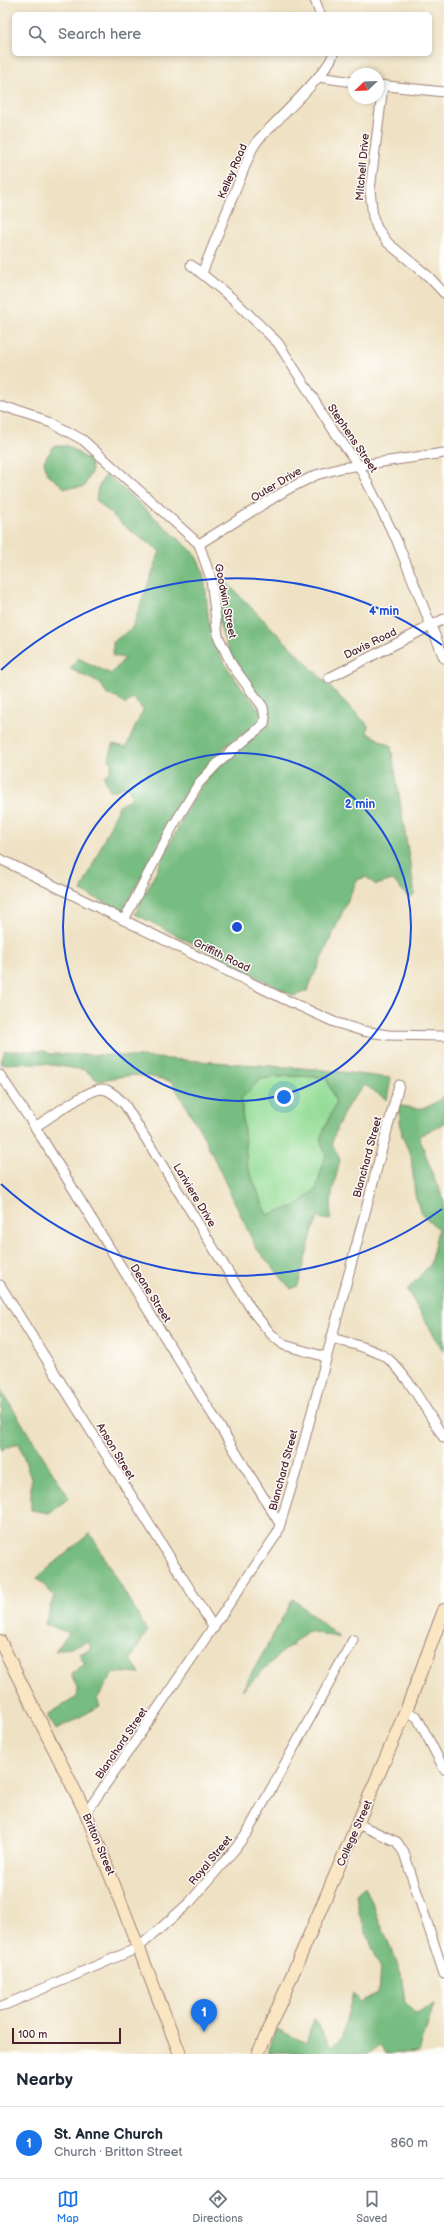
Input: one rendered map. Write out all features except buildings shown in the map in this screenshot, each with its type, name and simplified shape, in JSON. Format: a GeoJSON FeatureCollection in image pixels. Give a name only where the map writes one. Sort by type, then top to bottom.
{"type":"FeatureCollection","features":[{"type":"Feature","properties":{"kind":"street"},"geometry":{"type":"LineString","coordinates":[[315,0],[319,12]]}},
{"type":"Feature","properties":{"kind":"street","name":"Kelley Road"},"geometry":{"type":"LineString","coordinates":[[202,273],[252,149],[258,140],[330,64],[332,56]]}},
{"type":"Feature","properties":{"kind":"street"},"geometry":{"type":"LineString","coordinates":[[318,77],[348,81]]}},
{"type":"Feature","properties":{"kind":"street"},"geometry":{"type":"LineString","coordinates":[[384,85],[444,92]]}},
{"type":"Feature","properties":{"kind":"street","name":"Mitchell Drive"},"geometry":{"type":"LineString","coordinates":[[379,104],[370,190],[373,217],[380,234],[388,243],[428,276],[444,293]]}},
{"type":"Feature","properties":{"kind":"street","name":"Stephens Street"},"geometry":{"type":"LineString","coordinates":[[191,265],[202,273],[278,343],[334,432],[359,466],[397,540],[444,658]]}},
{"type":"Feature","properties":{"kind":"street","name":"Goodwin Street"},"geometry":{"type":"LineString","coordinates":[[0,406],[52,424],[77,437],[199,544],[211,579],[216,627],[221,644],[238,674],[263,707],[265,722],[218,762],[199,783],[173,826],[124,920]]}},
{"type":"Feature","properties":{"kind":"street","name":"Outer Drive"},"geometry":{"type":"LineString","coordinates":[[199,544],[304,480],[332,470],[444,453]]}},
{"type":"Feature","properties":{"kind":"street","name":"Davis Road"},"geometry":{"type":"LineString","coordinates":[[329,678],[432,627],[444,619]]}},
{"type":"Feature","properties":{"kind":"street","name":"Griffith Road"},"geometry":{"type":"LineString","coordinates":[[0,859],[284,999],[334,1022],[388,1035],[444,1036]]}},
{"type":"Feature","properties":{"kind":"street","name":"Deane Street"},"geometry":{"type":"LineString","coordinates":[[0,1075],[35,1127],[280,1524]]}},
{"type":"Feature","properties":{"kind":"street","name":"Blanchard Street"},"geometry":{"type":"LineString","coordinates":[[86,1813],[277,1534],[296,1472],[398,1085]]}},
{"type":"Feature","properties":{"kind":"street","name":"Lariviere Drive"},"geometry":{"type":"LineString","coordinates":[[35,1127],[82,1097],[102,1089],[112,1092],[125,1104],[253,1312],[271,1334],[284,1345],[326,1358]]}},
{"type":"Feature","properties":{"kind":"street","name":"Anson Street"},"geometry":{"type":"LineString","coordinates":[[0,1284],[214,1628]]}},
{"type":"Feature","properties":{"kind":"street"},"geometry":{"type":"LineString","coordinates":[[332,1338],[366,1348],[385,1357],[405,1379],[444,1438]]}},
{"type":"Feature","properties":{"kind":"street","name":"College Street"},"geometry":{"type":"LineString","coordinates":[[258,2054],[406,1711],[444,1610]]}},
{"type":"Feature","properties":{"kind":"street","name":"Royal Street"},"geometry":{"type":"LineString","coordinates":[[0,2007],[138,1948],[190,1902],[235,1850],[248,1831],[353,1640]]}},
{"type":"Feature","properties":{"kind":"street","name":"Britton Street"},"geometry":{"type":"LineString","coordinates":[[0,1641],[86,1813],[112,1874],[138,1948],[180,2054]]}},
{"type":"Feature","properties":{"kind":"street"},"geometry":{"type":"LineString","coordinates":[[406,1711],[417,1717],[444,1769]]}},
{"type":"Feature","properties":{"kind":"street"},"geometry":{"type":"LineString","coordinates":[[358,1824],[397,1842],[404,1853],[444,1974]]}},
{"type":"Feature","properties":{"kind":"green space"},"geometry":{"type":"Polygon","coordinates":[[[54,446],[68,446],[90,461],[92,470],[84,487],[65,488],[47,474],[44,461],[54,446]]]}},
{"type":"Feature","properties":{"kind":"green space"},"geometry":{"type":"Polygon","coordinates":[[[106,474],[192,551],[198,561],[205,582],[208,617],[217,649],[234,678],[262,713],[261,722],[226,746],[185,795],[123,911],[81,891],[119,806],[132,798],[127,786],[110,792],[104,776],[110,772],[112,763],[109,759],[113,744],[126,747],[143,710],[133,698],[125,705],[117,697],[107,695],[101,684],[70,669],[78,658],[111,674],[125,658],[113,656],[113,642],[132,628],[160,551],[124,526],[96,500],[98,488],[106,474]]]}},
{"type":"Feature","properties":{"kind":"green space"},"geometry":{"type":"Polygon","coordinates":[[[220,576],[368,725],[367,733],[391,746],[415,894],[409,898],[393,880],[376,885],[366,877],[357,880],[307,991],[294,996],[135,914],[189,806],[207,777],[269,724],[270,716],[268,711],[232,657],[221,630],[216,602],[220,576]]]}},
{"type":"Feature","properties":{"kind":"green space"},"geometry":{"type":"Polygon","coordinates":[[[5,1051],[45,1051],[50,1054],[112,1055],[316,1069],[391,1078],[387,1100],[365,1085],[348,1105],[341,1119],[332,1143],[340,1160],[332,1193],[330,1220],[318,1218],[313,1230],[298,1286],[291,1289],[256,1248],[205,1139],[172,1082],[143,1076],[118,1077],[98,1081],[85,1070],[38,1063],[0,1064],[5,1051]],[[289,1076],[261,1079],[241,1099],[247,1165],[267,1215],[298,1205],[316,1189],[326,1155],[320,1139],[336,1103],[326,1077],[289,1076]]]}},
{"type":"Feature","properties":{"kind":"green space"},"geometry":{"type":"Polygon","coordinates":[[[289,1076],[326,1077],[336,1103],[320,1139],[326,1155],[316,1189],[298,1205],[267,1215],[247,1165],[241,1098],[261,1079],[289,1076]]]}},
{"type":"Feature","properties":{"kind":"green space"},"geometry":{"type":"Polygon","coordinates":[[[444,1095],[444,1123],[419,1136],[435,1181],[444,1200],[444,1352],[407,1290],[430,1265],[438,1229],[420,1212],[415,1194],[411,1156],[402,1136],[398,1105],[412,1108],[428,1107],[444,1095]]]}},
{"type":"Feature","properties":{"kind":"green space"},"geometry":{"type":"Polygon","coordinates":[[[0,1388],[69,1498],[49,1513],[31,1510],[31,1479],[19,1443],[1,1450],[0,1448],[0,1413],[2,1411],[0,1388]]]}},
{"type":"Feature","properties":{"kind":"green space"},"geometry":{"type":"Polygon","coordinates":[[[90,1533],[147,1631],[131,1659],[140,1674],[114,1672],[97,1699],[100,1706],[56,1730],[47,1715],[77,1697],[78,1690],[71,1674],[85,1664],[79,1654],[91,1649],[89,1642],[55,1651],[69,1633],[45,1624],[54,1596],[37,1578],[90,1533]]]}},
{"type":"Feature","properties":{"kind":"green space"},"geometry":{"type":"Polygon","coordinates":[[[293,1599],[340,1638],[308,1631],[280,1654],[242,1691],[293,1599]]]}},
{"type":"Feature","properties":{"kind":"green space"},"geometry":{"type":"Polygon","coordinates":[[[365,1886],[401,1973],[405,2003],[415,2013],[434,2005],[419,2052],[386,2054],[380,2046],[367,2054],[268,2052],[277,2029],[306,2043],[314,2019],[331,2047],[342,2036],[353,1993],[359,2002],[378,1993],[380,1967],[359,1914],[356,1894],[365,1886]]]}},
{"type":"Feature","properties":{"kind":"place","name":"St. Anne Church"},"geometry":{"type":"Point","coordinates":[204,2032]}}]}
